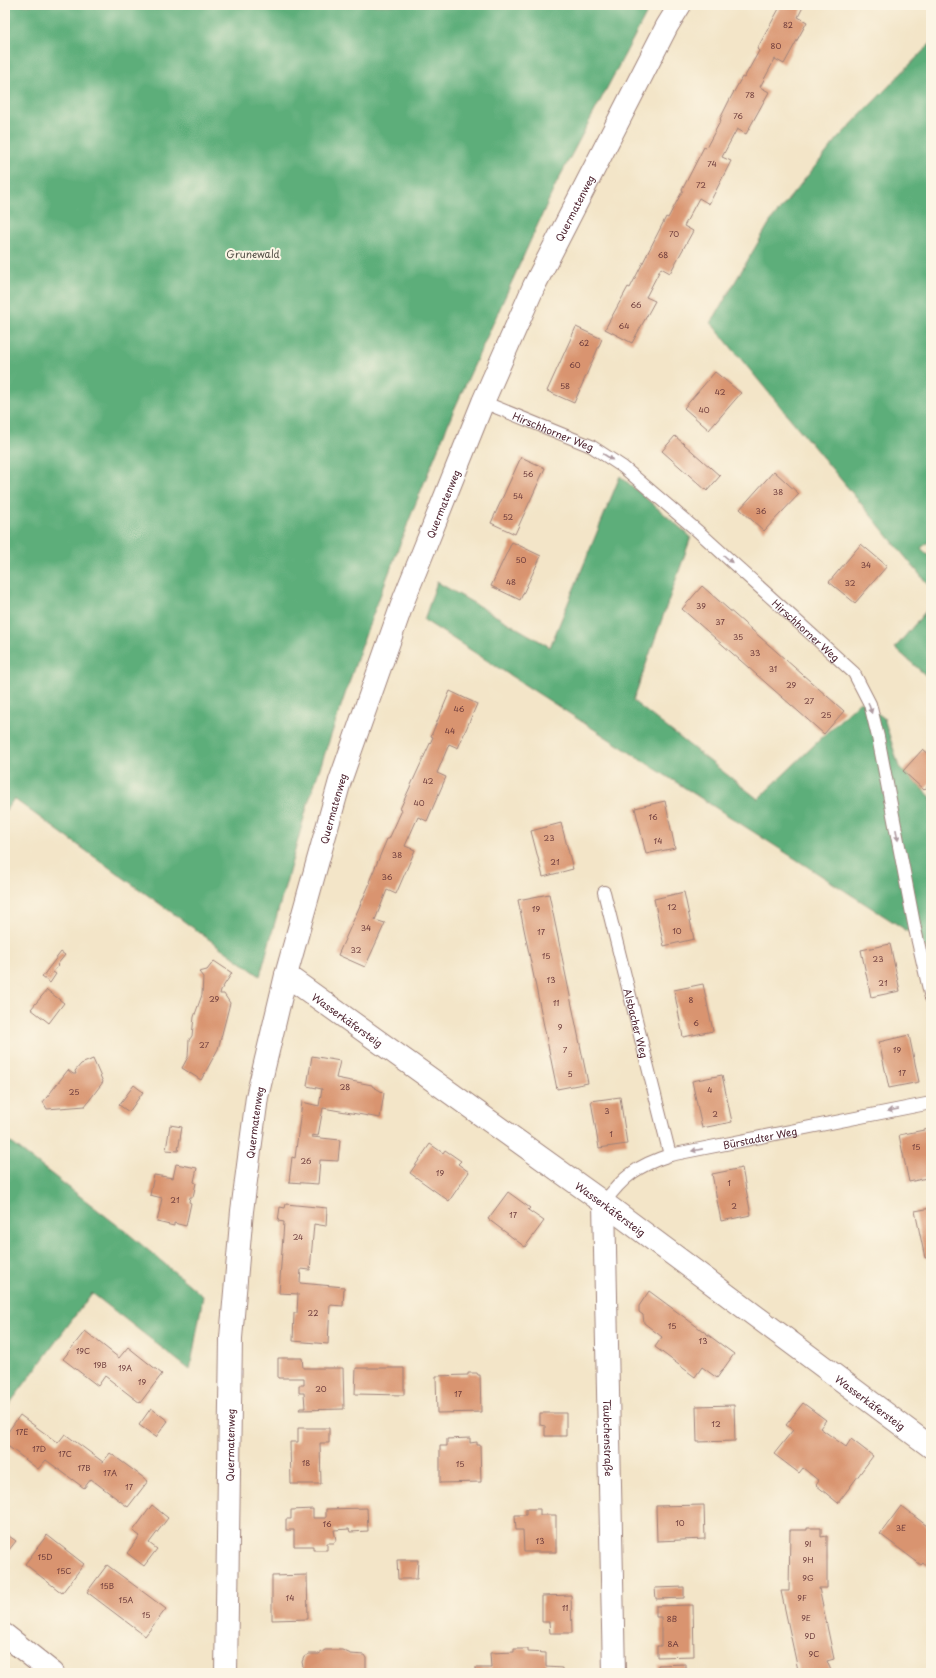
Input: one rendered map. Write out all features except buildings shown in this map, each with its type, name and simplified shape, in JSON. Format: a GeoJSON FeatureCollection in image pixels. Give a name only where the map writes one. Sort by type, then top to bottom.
{"type":"FeatureCollection","features":[{"type":"Feature","properties":{"kind":"street","name":"Quermatenweg"},"geometry":{"type":"LineString","coordinates":[[226,1673],[232,1322],[242,1211],[257,1097],[286,975],[343,773],[404,599],[483,402],[534,286],[667,26],[680,5]]}},
{"type":"Feature","properties":{"kind":"street","name":"Wasserkäfersteig"},"geometry":{"type":"LineString","coordinates":[[286,975],[604,1203],[931,1447]]}},
{"type":"Feature","properties":{"kind":"street","name":"Täubchenstraße"},"geometry":{"type":"LineString","coordinates":[[604,1203],[614,1673]]}},
{"type":"Feature","properties":{"kind":"street"},"geometry":{"type":"LineString","coordinates":[[5,1635],[53,1673]]}},
{"type":"Feature","properties":{"kind":"lane","name":"Hirschhorner Weg"},"geometry":{"type":"LineString","coordinates":[[483,402],[591,446],[623,467],[700,533],[854,673],[870,704],[878,737],[915,929],[931,998]]}},
{"type":"Feature","properties":{"kind":"lane","name":"Alsbacher Weg"},"geometry":{"type":"LineString","coordinates":[[604,892],[670,1155]]}},
{"type":"Feature","properties":{"kind":"lane","name":"Bürstadter Weg"},"geometry":{"type":"LineString","coordinates":[[604,1203],[616,1186],[632,1172],[650,1162],[670,1155],[931,1102]]}},
{"type":"Feature","properties":{"kind":"green space","name":"Grunewald"},"geometry":{"type":"Polygon","coordinates":[[[5,5],[651,5],[556,184],[453,412],[413,510],[367,630],[309,800],[260,976],[14,799],[5,811],[5,5]]]}},
{"type":"Feature","properties":{"kind":"green space"},"geometry":{"type":"Polygon","coordinates":[[[931,43],[931,540],[921,548],[931,558],[931,588],[711,323],[770,222],[839,137],[931,43]]]}},
{"type":"Feature","properties":{"kind":"green space"},"geometry":{"type":"Polygon","coordinates":[[[620,476],[691,537],[633,701],[758,799],[860,701],[884,718],[899,767],[931,797],[931,953],[909,932],[424,620],[437,582],[550,647],[620,476]]]}},
{"type":"Feature","properties":{"kind":"green space"},"geometry":{"type":"Polygon","coordinates":[[[931,605],[931,680],[895,648],[931,605]]]}},
{"type":"Feature","properties":{"kind":"green space"},"geometry":{"type":"Polygon","coordinates":[[[5,1138],[130,1235],[203,1296],[190,1370],[92,1293],[5,1410],[5,1138]]]}}]}
